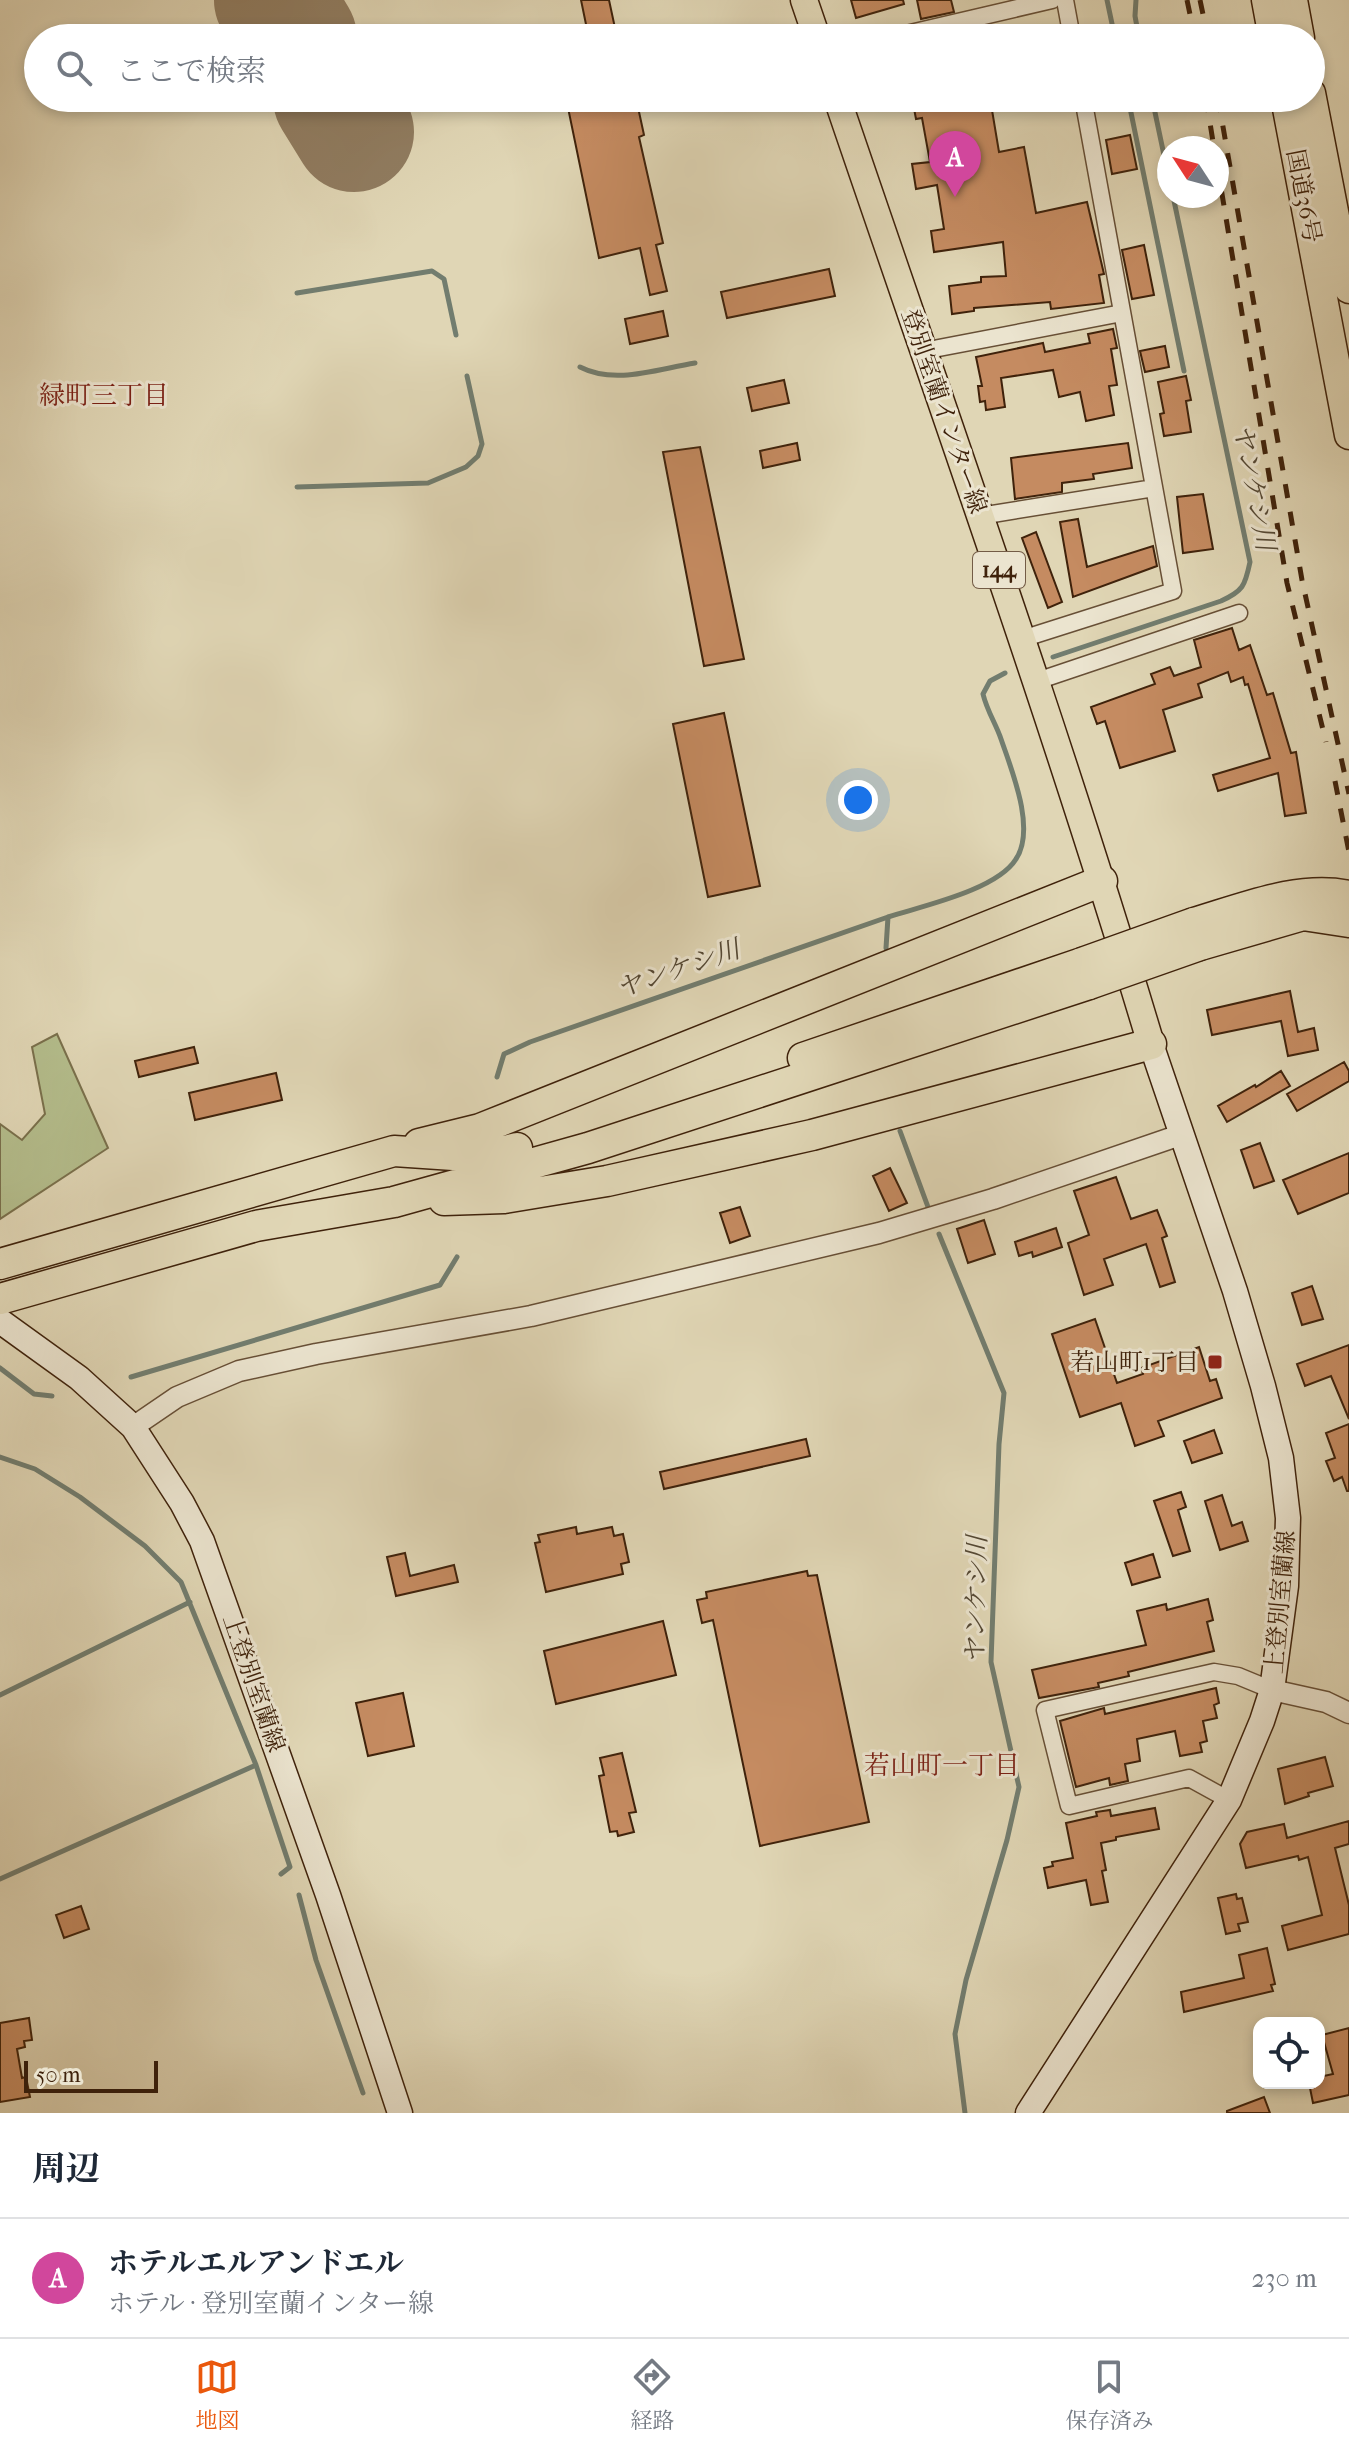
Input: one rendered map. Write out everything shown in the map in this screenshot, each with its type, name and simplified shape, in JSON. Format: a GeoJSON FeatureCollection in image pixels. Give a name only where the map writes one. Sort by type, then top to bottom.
{"type":"FeatureCollection","features":[{"type":"Feature","properties":{"kind":"highway"},"geometry":{"type":"LineString","coordinates":[[1266,0],[1270,24]]}},
{"type":"Feature","properties":{"kind":"highway"},"geometry":{"type":"LineString","coordinates":[[1293,0],[1297,24]]}},
{"type":"Feature","properties":{"kind":"highway","name":"国道36号"},"geometry":{"type":"LineString","coordinates":[[1288,112],[1349,435]]}},
{"type":"Feature","properties":{"kind":"highway","name":"国道36号"},"geometry":{"type":"LineString","coordinates":[[1315,112],[1349,289]]}},
{"type":"Feature","properties":{"kind":"highway"},"geometry":{"type":"LineString","coordinates":[[0,1264],[480,1129],[1102,881]]}},
{"type":"Feature","properties":{"kind":"highway"},"geometry":{"type":"LineString","coordinates":[[0,1299],[256,1226],[394,1202],[588,1148],[1197,934],[1257,904],[1297,896],[1341,907]]}},
{"type":"Feature","properties":{"kind":"highway"},"geometry":{"type":"LineString","coordinates":[[394,1151],[483,1157],[1086,974]]}},
{"type":"Feature","properties":{"kind":"highway"},"geometry":{"type":"LineString","coordinates":[[394,1202],[504,1198],[607,1181],[812,1135],[1151,1044]]}},
{"type":"Feature","properties":{"kind":"main road"},"geometry":{"type":"LineString","coordinates":[[804,0],[812,24]]}},
{"type":"Feature","properties":{"kind":"main road","name":"登別室蘭インター線"},"geometry":{"type":"LineString","coordinates":[[842,112],[1037,681],[1151,1044]]}},
{"type":"Feature","properties":{"kind":"main road","name":"上登別室蘭線"},"geometry":{"type":"LineString","coordinates":[[1028,2113],[1229,1800],[1272,1690],[1286,1586],[1288,1518],[1281,1458],[1235,1291],[1151,1044]]}},
{"type":"Feature","properties":{"kind":"main road","name":"上登別室蘭線"},"geometry":{"type":"LineString","coordinates":[[0,1321],[79,1378],[133,1427],[182,1503],[202,1541],[328,1895],[400,2113]]}},
{"type":"Feature","properties":{"kind":"street"},"geometry":{"type":"LineString","coordinates":[[1065,0],[1069,24]]}},
{"type":"Feature","properties":{"kind":"street"},"geometry":{"type":"LineString","coordinates":[[948,24],[1046,1]]}},
{"type":"Feature","properties":{"kind":"street"},"geometry":{"type":"LineString","coordinates":[[1022,639],[1173,591],[1086,112]]}},
{"type":"Feature","properties":{"kind":"street"},"geometry":{"type":"LineString","coordinates":[[923,351],[1122,313]]}},
{"type":"Feature","properties":{"kind":"street"},"geometry":{"type":"LineString","coordinates":[[980,516],[1154,488]]}},
{"type":"Feature","properties":{"kind":"street"},"geometry":{"type":"LineString","coordinates":[[1037,681],[1239,613]]}},
{"type":"Feature","properties":{"kind":"street"},"geometry":{"type":"LineString","coordinates":[[133,1427],[177,1397],[239,1371],[316,1354],[531,1316],[879,1233],[993,1199],[1183,1134]]}},
{"type":"Feature","properties":{"kind":"street"},"geometry":{"type":"LineString","coordinates":[[1229,1800],[1189,1778],[1069,1806],[1045,1710],[1214,1672],[1326,1702],[1349,1713]]}},
{"type":"Feature","properties":{"kind":"green space"},"geometry":{"type":"Polygon","coordinates":[[[57,1034],[108,1148],[0,1219],[0,1124],[22,1140],[45,1114],[32,1047],[57,1034]]]}},
{"type":"Feature","properties":{"kind":"building"},"geometry":{"type":"Polygon","coordinates":[[[581,0],[609,0],[614,24],[586,24],[581,0]]]}},
{"type":"Feature","properties":{"kind":"building"},"geometry":{"type":"Polygon","coordinates":[[[851,0],[903,0],[904,4],[856,18],[851,0]]]}},
{"type":"Feature","properties":{"kind":"building"},"geometry":{"type":"Polygon","coordinates":[[[917,0],[951,0],[954,12],[921,19],[917,0]]]}},
{"type":"Feature","properties":{"kind":"building"},"geometry":{"type":"Polygon","coordinates":[[[569,112],[639,112],[644,135],[639,137],[663,243],[656,245],[667,291],[650,295],[640,248],[599,258],[569,112]]]}},
{"type":"Feature","properties":{"kind":"building"},"geometry":{"type":"Polygon","coordinates":[[[915,112],[992,112],[999,152],[1024,147],[1036,213],[1087,202],[1104,274],[1099,275],[1104,303],[1051,309],[1050,302],[974,308],[974,311],[952,314],[949,286],[981,282],[981,277],[1006,276],[1003,242],[934,252],[931,231],[944,229],[937,185],[916,189],[912,164],[930,162],[922,118],[916,119],[915,112]]]}},
{"type":"Feature","properties":{"kind":"building"},"geometry":{"type":"Polygon","coordinates":[[[1130,135],[1137,169],[1112,174],[1106,140],[1130,135]]]}},
{"type":"Feature","properties":{"kind":"building"},"geometry":{"type":"Polygon","coordinates":[[[1144,245],[1154,295],[1132,299],[1122,250],[1144,245]]]}},
{"type":"Feature","properties":{"kind":"building"},"geometry":{"type":"Polygon","coordinates":[[[829,269],[835,296],[727,318],[721,292],[829,269]]]}},
{"type":"Feature","properties":{"kind":"building"},"geometry":{"type":"Polygon","coordinates":[[[663,311],[668,336],[630,344],[625,319],[663,311]]]}},
{"type":"Feature","properties":{"kind":"building"},"geometry":{"type":"Polygon","coordinates":[[[1113,329],[1117,348],[1111,349],[1117,385],[1109,386],[1114,415],[1086,421],[1080,392],[1059,397],[1053,370],[1001,378],[1005,407],[986,410],[985,401],[980,402],[978,386],[982,386],[976,357],[1043,343],[1045,352],[1090,343],[1088,334],[1113,329]]]}},
{"type":"Feature","properties":{"kind":"building"},"geometry":{"type":"Polygon","coordinates":[[[1165,346],[1169,367],[1145,372],[1140,351],[1165,346]]]}},
{"type":"Feature","properties":{"kind":"building"},"geometry":{"type":"Polygon","coordinates":[[[1186,376],[1191,400],[1186,401],[1191,432],[1164,436],[1160,414],[1164,413],[1158,382],[1186,376]]]}},
{"type":"Feature","properties":{"kind":"building"},"geometry":{"type":"Polygon","coordinates":[[[784,380],[789,403],[752,411],[747,388],[784,380]]]}},
{"type":"Feature","properties":{"kind":"building"},"geometry":{"type":"Polygon","coordinates":[[[797,443],[800,460],[763,468],[760,451],[797,443]]]}},
{"type":"Feature","properties":{"kind":"building"},"geometry":{"type":"Polygon","coordinates":[[[1128,443],[1132,468],[1093,474],[1094,479],[1062,483],[1062,492],[1015,499],[1011,458],[1128,443]]]}},
{"type":"Feature","properties":{"kind":"building"},"geometry":{"type":"Polygon","coordinates":[[[700,447],[744,659],[704,666],[663,452],[700,447]]]}},
{"type":"Feature","properties":{"kind":"building"},"geometry":{"type":"Polygon","coordinates":[[[1203,494],[1213,549],[1183,553],[1177,497],[1203,494]]]}},
{"type":"Feature","properties":{"kind":"building"},"geometry":{"type":"Polygon","coordinates":[[[1078,519],[1087,567],[1153,546],[1157,566],[1073,597],[1060,522],[1078,519]]]}},
{"type":"Feature","properties":{"kind":"building"},"geometry":{"type":"Polygon","coordinates":[[[1036,532],[1062,602],[1048,608],[1022,538],[1036,532]]]}},
{"type":"Feature","properties":{"kind":"building"},"geometry":{"type":"Polygon","coordinates":[[[1232,628],[1239,650],[1250,645],[1267,695],[1273,693],[1291,753],[1296,752],[1306,813],[1285,816],[1278,773],[1218,791],[1213,775],[1270,758],[1248,684],[1245,685],[1243,677],[1231,682],[1228,672],[1198,684],[1202,697],[1163,710],[1175,751],[1120,768],[1105,721],[1097,724],[1091,707],[1155,684],[1151,674],[1170,667],[1174,676],[1201,667],[1194,640],[1232,628]]]}},
{"type":"Feature","properties":{"kind":"building"},"geometry":{"type":"Polygon","coordinates":[[[724,713],[760,886],[708,897],[673,724],[724,713]]]}},
{"type":"Feature","properties":{"kind":"building"},"geometry":{"type":"Polygon","coordinates":[[[1290,991],[1298,1032],[1314,1028],[1318,1050],[1288,1056],[1281,1021],[1212,1035],[1207,1010],[1290,991]]]}},
{"type":"Feature","properties":{"kind":"building"},"geometry":{"type":"Polygon","coordinates":[[[194,1047],[198,1063],[139,1077],[135,1061],[194,1047]]]}},
{"type":"Feature","properties":{"kind":"building"},"geometry":{"type":"Polygon","coordinates":[[[1344,1062],[1349,1071],[1349,1081],[1297,1111],[1287,1094],[1344,1062]]]}},
{"type":"Feature","properties":{"kind":"building"},"geometry":{"type":"Polygon","coordinates":[[[1281,1071],[1290,1086],[1227,1122],[1218,1106],[1281,1071]]]}},
{"type":"Feature","properties":{"kind":"building"},"geometry":{"type":"Polygon","coordinates":[[[276,1073],[282,1100],[195,1120],[189,1093],[276,1073]]]}},
{"type":"Feature","properties":{"kind":"building"},"geometry":{"type":"Polygon","coordinates":[[[1260,1143],[1274,1181],[1254,1188],[1241,1150],[1260,1143]]]}},
{"type":"Feature","properties":{"kind":"building"},"geometry":{"type":"Polygon","coordinates":[[[1349,1153],[1349,1193],[1298,1214],[1283,1180],[1349,1153]]]}},
{"type":"Feature","properties":{"kind":"building"},"geometry":{"type":"Polygon","coordinates":[[[890,1168],[907,1203],[889,1211],[873,1176],[890,1168]]]}},
{"type":"Feature","properties":{"kind":"building"},"geometry":{"type":"Polygon","coordinates":[[[1116,1177],[1131,1219],[1157,1210],[1167,1236],[1162,1238],[1175,1282],[1160,1287],[1146,1244],[1104,1259],[1113,1285],[1084,1295],[1068,1243],[1089,1235],[1074,1191],[1116,1177]]]}},
{"type":"Feature","properties":{"kind":"building"},"geometry":{"type":"Polygon","coordinates":[[[740,1207],[750,1236],[730,1243],[720,1213],[740,1207]]]}},
{"type":"Feature","properties":{"kind":"building"},"geometry":{"type":"Polygon","coordinates":[[[984,1220],[995,1254],[968,1263],[957,1229],[984,1220]]]}},
{"type":"Feature","properties":{"kind":"building"},"geometry":{"type":"Polygon","coordinates":[[[1056,1228],[1062,1247],[1033,1257],[1032,1252],[1019,1256],[1015,1242],[1056,1228]]]}},
{"type":"Feature","properties":{"kind":"building"},"geometry":{"type":"Polygon","coordinates":[[[1312,1286],[1323,1319],[1302,1325],[1292,1293],[1312,1286]]]}},
{"type":"Feature","properties":{"kind":"building"},"geometry":{"type":"Polygon","coordinates":[[[1095,1319],[1117,1383],[1143,1374],[1141,1368],[1199,1347],[1210,1381],[1216,1379],[1222,1398],[1158,1421],[1164,1436],[1135,1446],[1121,1403],[1080,1417],[1052,1334],[1095,1319]]]}},
{"type":"Feature","properties":{"kind":"building"},"geometry":{"type":"Polygon","coordinates":[[[1349,1345],[1349,1419],[1331,1376],[1305,1386],[1297,1364],[1349,1345]]]}},
{"type":"Feature","properties":{"kind":"building"},"geometry":{"type":"Polygon","coordinates":[[[1349,1424],[1347,1491],[1342,1477],[1334,1481],[1326,1461],[1335,1458],[1326,1433],[1349,1424]]]}},
{"type":"Feature","properties":{"kind":"building"},"geometry":{"type":"Polygon","coordinates":[[[1214,1430],[1222,1453],[1192,1463],[1184,1441],[1214,1430]]]}},
{"type":"Feature","properties":{"kind":"building"},"geometry":{"type":"Polygon","coordinates":[[[806,1439],[810,1456],[664,1489],[660,1472],[806,1439]]]}},
{"type":"Feature","properties":{"kind":"building"},"geometry":{"type":"Polygon","coordinates":[[[1181,1492],[1186,1507],[1178,1510],[1190,1551],[1173,1556],[1154,1501],[1181,1492]]]}},
{"type":"Feature","properties":{"kind":"building"},"geometry":{"type":"Polygon","coordinates":[[[1222,1495],[1232,1526],[1242,1522],[1248,1541],[1220,1550],[1205,1501],[1222,1495]]]}},
{"type":"Feature","properties":{"kind":"building"},"geometry":{"type":"Polygon","coordinates":[[[576,1527],[577,1534],[612,1527],[614,1536],[623,1534],[629,1562],[621,1564],[623,1574],[546,1592],[535,1543],[540,1542],[538,1535],[576,1527]]]}},
{"type":"Feature","properties":{"kind":"building"},"geometry":{"type":"Polygon","coordinates":[[[405,1553],[410,1576],[454,1565],[458,1582],[396,1596],[387,1557],[405,1553]]]}},
{"type":"Feature","properties":{"kind":"building"},"geometry":{"type":"Polygon","coordinates":[[[1153,1554],[1160,1577],[1132,1585],[1125,1563],[1153,1554]]]}},
{"type":"Feature","properties":{"kind":"building"},"geometry":{"type":"Polygon","coordinates":[[[807,1571],[808,1576],[817,1575],[869,1822],[760,1846],[713,1620],[702,1623],[697,1600],[707,1598],[706,1592],[807,1571]]]}},
{"type":"Feature","properties":{"kind":"building"},"geometry":{"type":"Polygon","coordinates":[[[1208,1599],[1213,1620],[1207,1622],[1214,1651],[1128,1672],[1129,1676],[1098,1683],[1099,1687],[1039,1698],[1032,1670],[1146,1645],[1137,1611],[1166,1604],[1167,1610],[1208,1599]]]}},
{"type":"Feature","properties":{"kind":"building"},"geometry":{"type":"Polygon","coordinates":[[[663,1621],[676,1675],[556,1704],[544,1651],[663,1621]]]}},
{"type":"Feature","properties":{"kind":"building"},"geometry":{"type":"Polygon","coordinates":[[[1216,1688],[1219,1703],[1214,1705],[1217,1718],[1203,1721],[1207,1741],[1200,1743],[1202,1752],[1180,1756],[1175,1731],[1137,1739],[1140,1761],[1125,1764],[1128,1781],[1110,1785],[1109,1778],[1076,1787],[1060,1721],[1104,1708],[1105,1714],[1216,1688]]]}},
{"type":"Feature","properties":{"kind":"building"},"geometry":{"type":"Polygon","coordinates":[[[403,1693],[414,1746],[368,1756],[356,1703],[403,1693]]]}},
{"type":"Feature","properties":{"kind":"building"},"geometry":{"type":"Polygon","coordinates":[[[622,1753],[636,1812],[629,1813],[634,1832],[618,1836],[617,1831],[610,1832],[599,1776],[604,1775],[600,1758],[622,1753]]]}},
{"type":"Feature","properties":{"kind":"building"},"geometry":{"type":"Polygon","coordinates":[[[1325,1757],[1333,1786],[1285,1804],[1278,1769],[1325,1757]]]}},
{"type":"Feature","properties":{"kind":"building"},"geometry":{"type":"Polygon","coordinates":[[[1155,1808],[1159,1829],[1101,1843],[1108,1902],[1091,1905],[1086,1880],[1048,1888],[1044,1868],[1053,1866],[1052,1862],[1073,1858],[1066,1823],[1097,1816],[1096,1812],[1110,1810],[1111,1816],[1155,1808]]]}},
{"type":"Feature","properties":{"kind":"building"},"geometry":{"type":"Polygon","coordinates":[[[1349,1821],[1349,1844],[1335,1848],[1349,1905],[1349,1934],[1288,1950],[1282,1926],[1322,1915],[1308,1857],[1299,1860],[1298,1856],[1246,1868],[1240,1844],[1247,1832],[1284,1824],[1287,1838],[1349,1821]]]}},
{"type":"Feature","properties":{"kind":"building"},"geometry":{"type":"Polygon","coordinates":[[[1236,1894],[1237,1899],[1242,1898],[1248,1922],[1238,1924],[1240,1931],[1226,1934],[1218,1898],[1236,1894]]]}},
{"type":"Feature","properties":{"kind":"building"},"geometry":{"type":"Polygon","coordinates":[[[81,1906],[89,1929],[64,1938],[56,1915],[81,1906]]]}},
{"type":"Feature","properties":{"kind":"building"},"geometry":{"type":"Polygon","coordinates":[[[1267,1948],[1275,1984],[1271,1985],[1273,1991],[1184,2012],[1181,1992],[1244,1978],[1239,1955],[1267,1948]]]}},
{"type":"Feature","properties":{"kind":"building"},"geometry":{"type":"Polygon","coordinates":[[[29,2018],[32,2040],[24,2041],[25,2047],[17,2049],[22,2078],[26,2077],[30,2097],[0,2102],[0,2023],[29,2018]]]}},
{"type":"Feature","properties":{"kind":"building"},"geometry":{"type":"Polygon","coordinates":[[[1349,2028],[1349,2095],[1313,2103],[1310,2089],[1325,2089],[1325,2076],[1333,2074],[1325,2034],[1349,2028]]]}},
{"type":"Feature","properties":{"kind":"building"},"geometry":{"type":"Polygon","coordinates":[[[1264,2097],[1270,2113],[1227,2113],[1227,2111],[1264,2097]]]}},
{"type":"Feature","properties":{"kind":"waterway"},"geometry":{"type":"LineString","coordinates":[[1107,0],[1112,24]]}},
{"type":"Feature","properties":{"kind":"waterway","name":"ヤンケシ川"},"geometry":{"type":"LineString","coordinates":[[1136,0],[1136,24]]}},
{"type":"Feature","properties":{"kind":"waterway"},"geometry":{"type":"LineString","coordinates":[[1131,112],[1184,371]]}},
{"type":"Feature","properties":{"kind":"waterway","name":"ヤンケシ川"},"geometry":{"type":"LineString","coordinates":[[1155,112],[1160,136]]}},
{"type":"Feature","properties":{"kind":"waterway","name":"ヤンケシ川"},"geometry":{"type":"LineString","coordinates":[[1053,657],[1221,601],[1239,591],[1248,570],[1250,562],[1176,208]]}},
{"type":"Feature","properties":{"kind":"waterway"},"geometry":{"type":"LineString","coordinates":[[297,293],[432,271],[444,279],[456,335]]}},
{"type":"Feature","properties":{"kind":"waterway"},"geometry":{"type":"LineString","coordinates":[[580,367],[607,375],[622,375],[695,363]]}},
{"type":"Feature","properties":{"kind":"waterway"},"geometry":{"type":"LineString","coordinates":[[297,487],[428,483],[466,467],[478,456],[482,444],[467,376]]}},
{"type":"Feature","properties":{"kind":"waterway","name":"ヤンケシ川"},"geometry":{"type":"LineString","coordinates":[[886,948],[888,917],[958,896],[993,880],[1016,859],[1022,847],[1023,816],[1016,783],[983,694],[990,681],[1005,673]]}},
{"type":"Feature","properties":{"kind":"waterway","name":"ヤンケシ川"},"geometry":{"type":"LineString","coordinates":[[497,1077],[504,1054],[530,1042],[888,917]]}},
{"type":"Feature","properties":{"kind":"waterway","name":"ヤンケシ川"},"geometry":{"type":"LineString","coordinates":[[900,1131],[928,1207]]}},
{"type":"Feature","properties":{"kind":"waterway","name":"ヤンケシ川"},"geometry":{"type":"LineString","coordinates":[[939,1234],[1004,1393],[999,1444],[991,1662],[1019,1787],[1007,1840],[966,1980],[955,2034],[965,2113]]}},
{"type":"Feature","properties":{"kind":"waterway","name":"ヤンケシ川"},"geometry":{"type":"LineString","coordinates":[[131,1377],[440,1285],[457,1257]]}},
{"type":"Feature","properties":{"kind":"waterway"},"geometry":{"type":"LineString","coordinates":[[0,1368],[34,1394],[52,1396]]}},
{"type":"Feature","properties":{"kind":"waterway"},"geometry":{"type":"LineString","coordinates":[[0,1457],[35,1469],[80,1497],[145,1546],[181,1582],[256,1765],[290,1867],[281,1874]]}},
{"type":"Feature","properties":{"kind":"waterway"},"geometry":{"type":"LineString","coordinates":[[0,1695],[190,1602]]}},
{"type":"Feature","properties":{"kind":"waterway"},"geometry":{"type":"LineString","coordinates":[[0,1879],[256,1765]]}},
{"type":"Feature","properties":{"kind":"waterway"},"geometry":{"type":"LineString","coordinates":[[299,1895],[316,1960],[363,2093]]}},
{"type":"Feature","properties":{"kind":"runway"},"geometry":{"type":"LineString","coordinates":[[274,0],[289,24]]}},
{"type":"Feature","properties":{"kind":"runway"},"geometry":{"type":"LineString","coordinates":[[342,112],[354,132]]}},
{"type":"Feature","properties":{"kind":"railway"},"geometry":{"type":"LineString","coordinates":[[1187,0],[1192,24]]}},
{"type":"Feature","properties":{"kind":"railway"},"geometry":{"type":"LineString","coordinates":[[1200,0],[1205,24]]}},
{"type":"Feature","properties":{"kind":"railway"},"geometry":{"type":"LineString","coordinates":[[1208,112],[1212,136]]}},
{"type":"Feature","properties":{"kind":"railway"},"geometry":{"type":"LineString","coordinates":[[1220,112],[1302,580],[1349,794]]}},
{"type":"Feature","properties":{"kind":"railway"},"geometry":{"type":"LineString","coordinates":[[1224,208],[1287,583],[1326,742]]}},
{"type":"Feature","properties":{"kind":"railway"},"geometry":{"type":"LineString","coordinates":[[1335,781],[1349,852]]}},
{"type":"Feature","properties":{"kind":"place","name":"ホテルエルアンドエル"},"geometry":{"type":"Point","coordinates":[955,197]}},
{"type":"Feature","properties":{"kind":"place","name":"若山町1丁目"},"geometry":{"type":"Point","coordinates":[1215,1362]}},
{"type":"Feature","properties":{"kind":"district","name":"緑町三丁目"},"geometry":{"type":"Point","coordinates":[104,395]}},
{"type":"Feature","properties":{"kind":"district","name":"若山町一丁目"},"geometry":{"type":"Point","coordinates":[942,1765]}}]}
